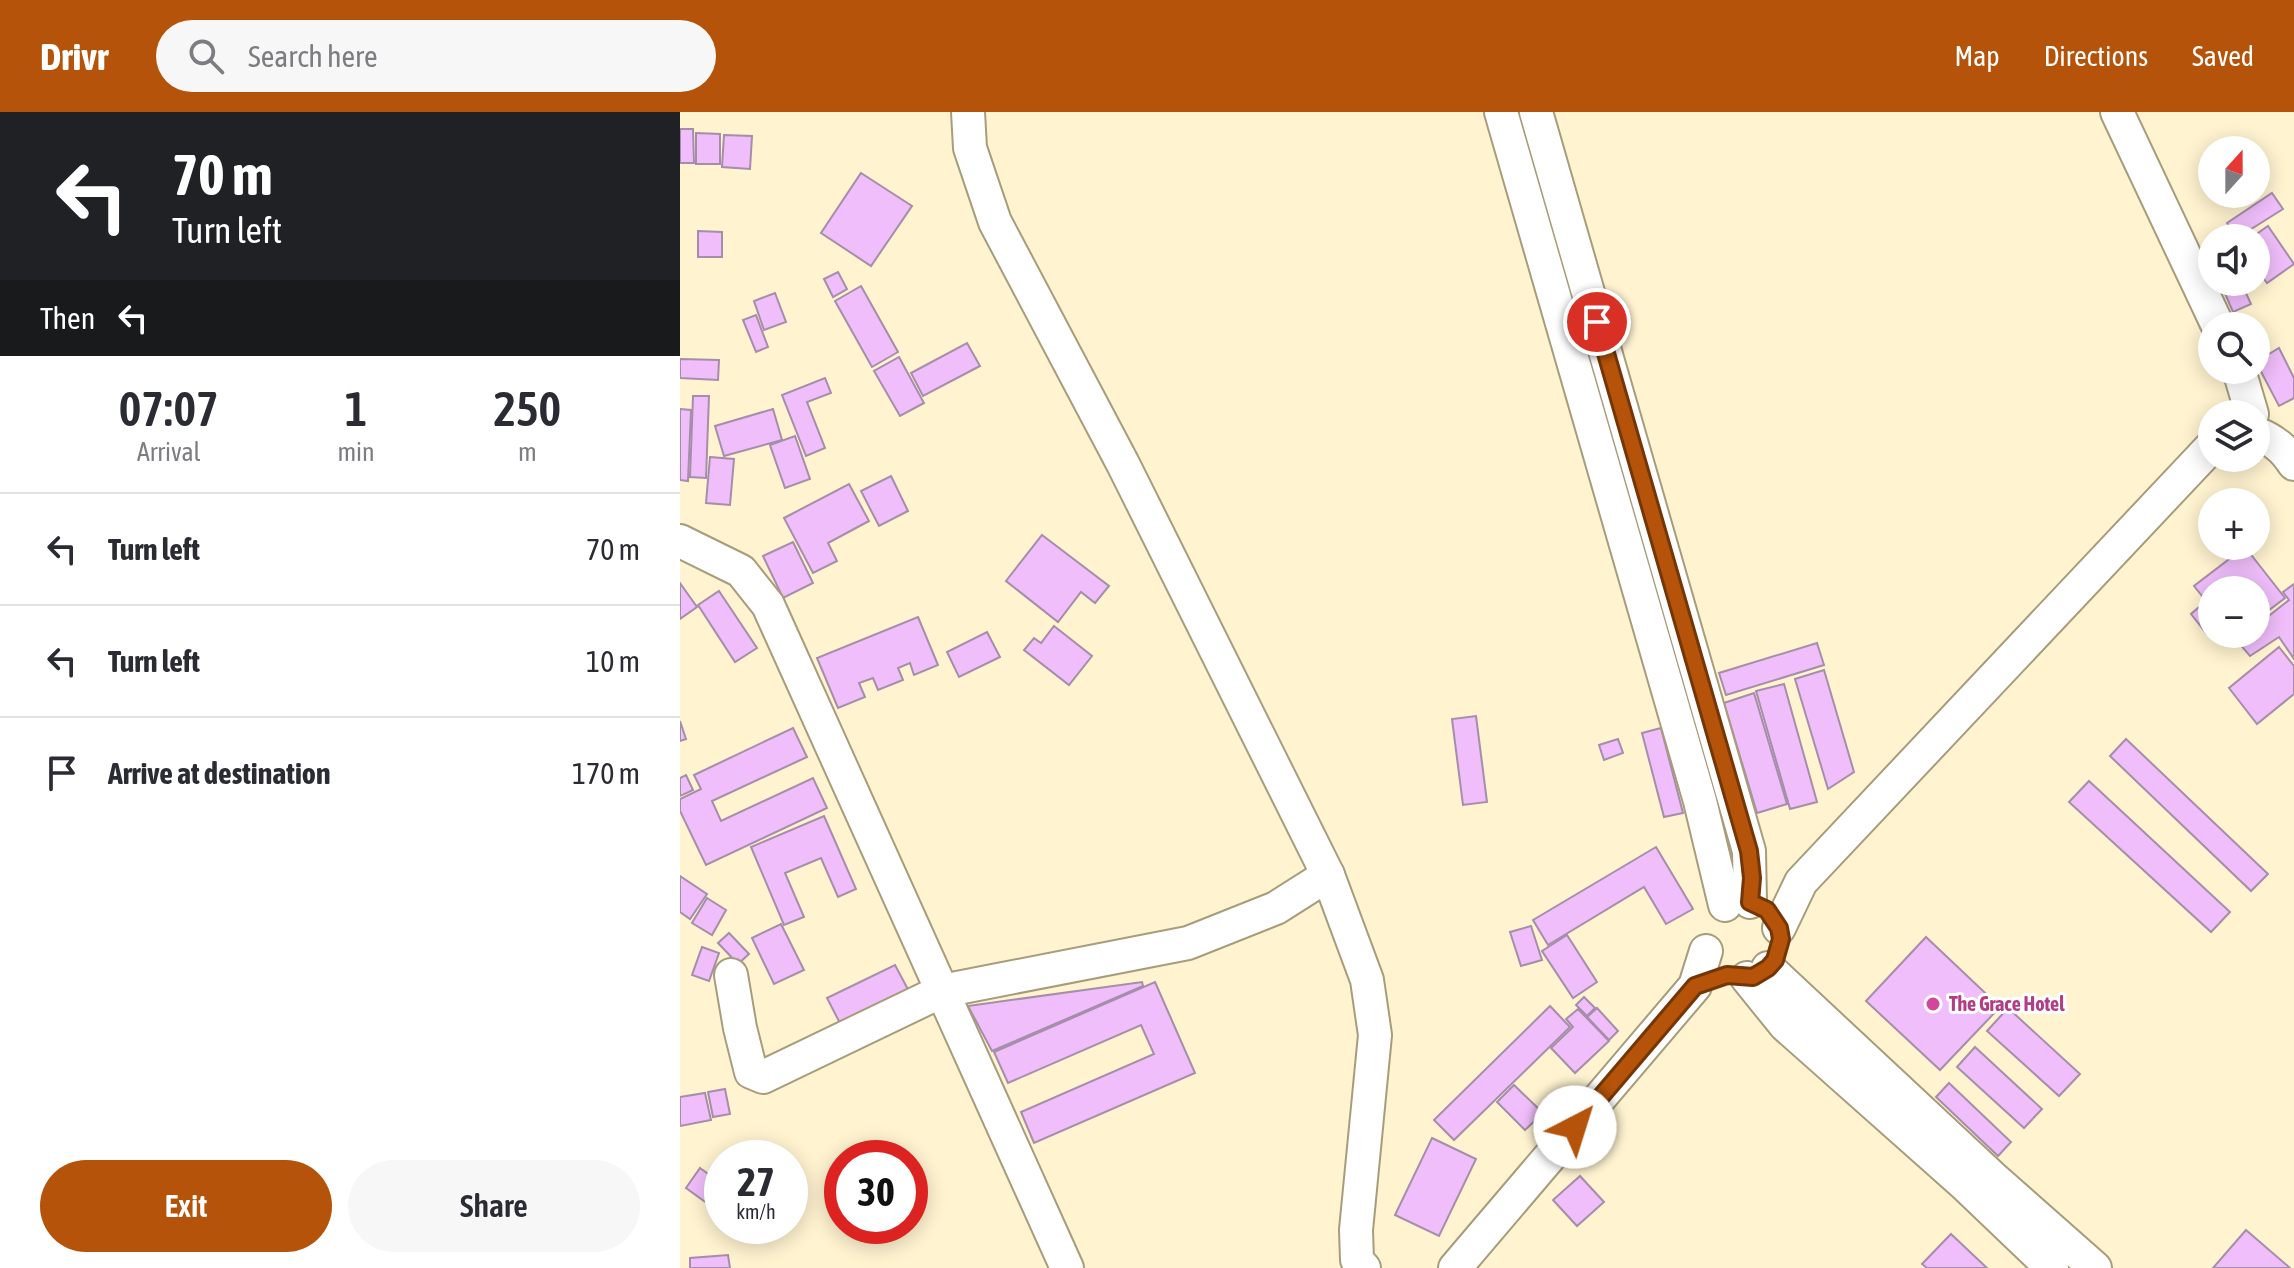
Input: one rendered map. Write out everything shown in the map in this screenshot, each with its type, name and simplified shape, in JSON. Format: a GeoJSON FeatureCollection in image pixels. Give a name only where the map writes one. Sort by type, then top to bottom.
{"type":"FeatureCollection","features":[{"type":"Feature","properties":{"kind":"street"},"geometry":{"type":"LineString","coordinates":[[968,112],[970,148],[995,222],[1123,464],[1328,875],[1367,980],[1375,1035],[1356,1230],[1357,1260],[1364,1268]]}},
{"type":"Feature","properties":{"kind":"street"},"geometry":{"type":"LineString","coordinates":[[1501,112],[1700,801],[1744,904],[1774,918],[1779,928],[1780,950],[1747,974],[1695,986]]}},
{"type":"Feature","properties":{"kind":"street"},"geometry":{"type":"LineString","coordinates":[[1536,112],[1749,851],[1752,878],[1744,904]]}},
{"type":"Feature","properties":{"kind":"street"},"geometry":{"type":"LineString","coordinates":[[2117,112],[2211,312]]}},
{"type":"Feature","properties":{"kind":"street"},"geometry":{"type":"LineString","coordinates":[[1581,392],[1614,382]]}},
{"type":"Feature","properties":{"kind":"street"},"geometry":{"type":"LineString","coordinates":[[2270,438],[2285,450],[2294,464]]}},
{"type":"Feature","properties":{"kind":"street"},"geometry":{"type":"LineString","coordinates":[[1779,928],[1801,882],[2198,461]]}},
{"type":"Feature","properties":{"kind":"street"},"geometry":{"type":"LineString","coordinates":[[680,541],[741,571],[768,605],[1067,1268]]}},
{"type":"Feature","properties":{"kind":"street"},"geometry":{"type":"LineString","coordinates":[[1669,694],[1701,685]]}},
{"type":"Feature","properties":{"kind":"street"},"geometry":{"type":"LineString","coordinates":[[731,975],[751,1072],[763,1077],[942,991],[1188,943],[1276,908],[1328,875]]}},
{"type":"Feature","properties":{"kind":"street"},"geometry":{"type":"LineString","coordinates":[[1801,882],[1709,920],[1704,941],[1706,951],[1718,969],[1747,974],[1992,1177],[2095,1268]]}},
{"type":"Feature","properties":{"kind":"street"},"geometry":{"type":"LineString","coordinates":[[1455,1268],[1695,986],[1706,951]]}},
{"type":"Feature","properties":{"kind":"street"},"geometry":{"type":"LineString","coordinates":[[1747,974],[1785,1025],[1963,1183],[2052,1268]]}},
{"type":"Feature","properties":{"kind":"building"},"geometry":{"type":"Polygon","coordinates":[[[680,129],[693,129],[694,163],[680,163],[680,129]]]}},
{"type":"Feature","properties":{"kind":"building"},"geometry":{"type":"Polygon","coordinates":[[[696,133],[720,134],[720,164],[696,164],[696,133]]]}},
{"type":"Feature","properties":{"kind":"building"},"geometry":{"type":"Polygon","coordinates":[[[724,135],[752,136],[750,169],[722,167],[724,135]]]}},
{"type":"Feature","properties":{"kind":"building"},"geometry":{"type":"Polygon","coordinates":[[[861,173],[912,206],[871,266],[821,233],[861,173]]]}},
{"type":"Feature","properties":{"kind":"building"},"geometry":{"type":"Polygon","coordinates":[[[2270,194],[2283,209],[2259,224],[2228,224],[2250,208],[2270,208],[2270,194]]]}},
{"type":"Feature","properties":{"kind":"building"},"geometry":{"type":"Polygon","coordinates":[[[2270,229],[2294,264],[2270,281],[2270,229]]]}},
{"type":"Feature","properties":{"kind":"building"},"geometry":{"type":"Polygon","coordinates":[[[698,231],[722,232],[722,257],[698,257],[698,231]]]}},
{"type":"Feature","properties":{"kind":"building"},"geometry":{"type":"Polygon","coordinates":[[[838,272],[847,289],[833,297],[824,279],[838,272]]]}},
{"type":"Feature","properties":{"kind":"building"},"geometry":{"type":"Polygon","coordinates":[[[861,286],[898,352],[872,367],[835,301],[861,286]]]}},
{"type":"Feature","properties":{"kind":"building"},"geometry":{"type":"Polygon","coordinates":[[[775,293],[786,322],[764,330],[754,301],[775,293]]]}},
{"type":"Feature","properties":{"kind":"building"},"geometry":{"type":"Polygon","coordinates":[[[2226,296],[2247,296],[2251,304],[2233,312],[2226,296]]]}},
{"type":"Feature","properties":{"kind":"building"},"geometry":{"type":"Polygon","coordinates":[[[756,315],[768,347],[756,352],[743,320],[756,315]]]}},
{"type":"Feature","properties":{"kind":"building"},"geometry":{"type":"Polygon","coordinates":[[[967,343],[980,366],[923,396],[911,373],[967,343]]]}},
{"type":"Feature","properties":{"kind":"building"},"geometry":{"type":"Polygon","coordinates":[[[2279,348],[2294,378],[2294,398],[2279,406],[2268,384],[2270,384],[2270,353],[2279,348]]]}},
{"type":"Feature","properties":{"kind":"building"},"geometry":{"type":"Polygon","coordinates":[[[899,357],[924,403],[900,416],[874,371],[899,357]]]}},
{"type":"Feature","properties":{"kind":"building"},"geometry":{"type":"Polygon","coordinates":[[[680,359],[719,360],[718,380],[680,378],[680,359]]]}},
{"type":"Feature","properties":{"kind":"building"},"geometry":{"type":"Polygon","coordinates":[[[825,378],[831,393],[807,402],[825,448],[806,456],[782,395],[825,378]]]}},
{"type":"Feature","properties":{"kind":"building"},"geometry":{"type":"Polygon","coordinates":[[[693,396],[709,396],[706,478],[690,477],[693,396]]]}},
{"type":"Feature","properties":{"kind":"building"},"geometry":{"type":"Polygon","coordinates":[[[680,409],[691,410],[688,481],[680,480],[680,409]]]}},
{"type":"Feature","properties":{"kind":"building"},"geometry":{"type":"Polygon","coordinates":[[[773,409],[782,440],[724,456],[715,426],[773,409]]]}},
{"type":"Feature","properties":{"kind":"building"},"geometry":{"type":"Polygon","coordinates":[[[795,436],[810,479],[785,488],[770,445],[795,436]]]}},
{"type":"Feature","properties":{"kind":"building"},"geometry":{"type":"Polygon","coordinates":[[[710,457],[734,459],[730,505],[706,503],[710,457]]]}},
{"type":"Feature","properties":{"kind":"building"},"geometry":{"type":"Polygon","coordinates":[[[891,476],[908,511],[879,526],[861,491],[891,476]]]}},
{"type":"Feature","properties":{"kind":"building"},"geometry":{"type":"Polygon","coordinates":[[[849,484],[869,521],[828,543],[837,561],[813,573],[784,518],[849,484]]]}},
{"type":"Feature","properties":{"kind":"building"},"geometry":{"type":"Polygon","coordinates":[[[1042,535],[1109,586],[1095,603],[1081,592],[1058,622],[1006,581],[1042,535]]]}},
{"type":"Feature","properties":{"kind":"building"},"geometry":{"type":"Polygon","coordinates":[[[793,542],[813,583],[783,598],[763,556],[793,542]]]}},
{"type":"Feature","properties":{"kind":"building"},"geometry":{"type":"Polygon","coordinates":[[[2228,560],[2255,560],[2268,576],[2207,576],[2228,560]]]}},
{"type":"Feature","properties":{"kind":"building"},"geometry":{"type":"Polygon","coordinates":[[[2270,579],[2285,598],[2270,609],[2270,579]]]}},
{"type":"Feature","properties":{"kind":"building"},"geometry":{"type":"Polygon","coordinates":[[[680,583],[697,607],[680,619],[680,583]]]}},
{"type":"Feature","properties":{"kind":"building"},"geometry":{"type":"Polygon","coordinates":[[[2294,584],[2294,659],[2279,637],[2270,643],[2270,615],[2289,600],[2283,592],[2294,584]]]}},
{"type":"Feature","properties":{"kind":"building"},"geometry":{"type":"Polygon","coordinates":[[[719,591],[757,648],[735,662],[698,605],[719,591]]]}},
{"type":"Feature","properties":{"kind":"building"},"geometry":{"type":"Polygon","coordinates":[[[2198,608],[2198,623],[2191,614],[2198,608]]]}},
{"type":"Feature","properties":{"kind":"building"},"geometry":{"type":"Polygon","coordinates":[[[918,617],[938,665],[914,675],[910,663],[898,668],[903,680],[878,690],[873,678],[859,683],[865,697],[838,708],[817,658],[918,617]]]}},
{"type":"Feature","properties":{"kind":"building"},"geometry":{"type":"Polygon","coordinates":[[[1054,626],[1092,656],[1069,685],[1024,650],[1034,638],[1041,643],[1054,626]]]}},
{"type":"Feature","properties":{"kind":"building"},"geometry":{"type":"Polygon","coordinates":[[[987,632],[1000,657],[959,677],[947,652],[987,632]]]}},
{"type":"Feature","properties":{"kind":"building"},"geometry":{"type":"Polygon","coordinates":[[[1817,643],[1824,665],[1726,695],[1719,673],[1817,643]]]}},
{"type":"Feature","properties":{"kind":"building"},"geometry":{"type":"Polygon","coordinates":[[[2279,647],[2294,666],[2294,694],[2257,724],[2229,688],[2279,647]]]}},
{"type":"Feature","properties":{"kind":"building"},"geometry":{"type":"Polygon","coordinates":[[[2243,648],[2262,648],[2250,656],[2243,648]]]}},
{"type":"Feature","properties":{"kind":"building"},"geometry":{"type":"Polygon","coordinates":[[[1824,670],[1854,772],[1828,789],[1795,679],[1824,670]]]}},
{"type":"Feature","properties":{"kind":"building"},"geometry":{"type":"Polygon","coordinates":[[[1784,684],[1817,802],[1790,809],[1756,691],[1784,684]]]}},
{"type":"Feature","properties":{"kind":"building"},"geometry":{"type":"Polygon","coordinates":[[[1754,693],[1787,804],[1757,813],[1724,703],[1754,693]]]}},
{"type":"Feature","properties":{"kind":"building"},"geometry":{"type":"Polygon","coordinates":[[[1476,716],[1487,802],[1463,805],[1452,719],[1476,716]]]}},
{"type":"Feature","properties":{"kind":"building"},"geometry":{"type":"Polygon","coordinates":[[[680,721],[686,739],[680,741],[680,721]]]}},
{"type":"Feature","properties":{"kind":"building"},"geometry":{"type":"Polygon","coordinates":[[[793,728],[807,757],[712,801],[721,821],[813,778],[827,808],[706,865],[680,811],[680,799],[701,789],[694,775],[793,728]]]}},
{"type":"Feature","properties":{"kind":"building"},"geometry":{"type":"Polygon","coordinates":[[[1661,728],[1683,813],[1664,817],[1642,733],[1661,728]]]}},
{"type":"Feature","properties":{"kind":"building"},"geometry":{"type":"Polygon","coordinates":[[[1618,739],[1623,753],[1604,760],[1599,745],[1618,739]]]}},
{"type":"Feature","properties":{"kind":"building"},"geometry":{"type":"Polygon","coordinates":[[[2126,739],[2268,874],[2251,891],[2110,756],[2126,739]]]}},
{"type":"Feature","properties":{"kind":"building"},"geometry":{"type":"Polygon","coordinates":[[[686,775],[693,790],[680,796],[680,778],[686,775]]]}},
{"type":"Feature","properties":{"kind":"building"},"geometry":{"type":"Polygon","coordinates":[[[2089,781],[2230,912],[2211,932],[2069,802],[2089,781]]]}},
{"type":"Feature","properties":{"kind":"building"},"geometry":{"type":"Polygon","coordinates":[[[824,816],[856,889],[838,897],[821,858],[785,873],[804,917],[784,925],[751,847],[824,816]]]}},
{"type":"Feature","properties":{"kind":"building"},"geometry":{"type":"Polygon","coordinates":[[[1656,847],[1693,909],[1666,924],[1644,887],[1548,945],[1533,920],[1656,847]]]}},
{"type":"Feature","properties":{"kind":"building"},"geometry":{"type":"Polygon","coordinates":[[[680,876],[707,894],[690,919],[680,912],[680,876]]]}},
{"type":"Feature","properties":{"kind":"building"},"geometry":{"type":"Polygon","coordinates":[[[707,898],[726,910],[712,935],[692,923],[707,898]]]}},
{"type":"Feature","properties":{"kind":"building"},"geometry":{"type":"Polygon","coordinates":[[[781,924],[804,970],[774,984],[752,938],[781,924]]]}},
{"type":"Feature","properties":{"kind":"building"},"geometry":{"type":"Polygon","coordinates":[[[1531,926],[1542,960],[1521,966],[1510,932],[1531,926]]]}},
{"type":"Feature","properties":{"kind":"building"},"geometry":{"type":"Polygon","coordinates":[[[729,933],[749,954],[738,964],[718,943],[729,933]]]}},
{"type":"Feature","properties":{"kind":"building"},"geometry":{"type":"Polygon","coordinates":[[[1567,935],[1597,982],[1573,998],[1542,951],[1567,935]]]}},
{"type":"Feature","properties":{"kind":"building","name":"The Grace Hotel"},"geometry":{"type":"Polygon","coordinates":[[[1926,937],[2000,1007],[1940,1070],[1866,1001],[1926,937]]]}},
{"type":"Feature","properties":{"kind":"building"},"geometry":{"type":"Polygon","coordinates":[[[702,947],[719,953],[709,981],[692,975],[702,947]]]}},
{"type":"Feature","properties":{"kind":"building"},"geometry":{"type":"Polygon","coordinates":[[[895,965],[911,995],[843,1029],[827,998],[895,965]]]}},
{"type":"Feature","properties":{"kind":"building"},"geometry":{"type":"Polygon","coordinates":[[[1142,982],[1143,986],[992,1051],[968,1006],[1142,982]]]}},
{"type":"Feature","properties":{"kind":"building"},"geometry":{"type":"Polygon","coordinates":[[[1155,982],[1195,1073],[1034,1143],[1021,1112],[1154,1054],[1141,1025],[1008,1083],[994,1052],[1155,982]]]}},
{"type":"Feature","properties":{"kind":"building"},"geometry":{"type":"Polygon","coordinates":[[[1584,997],[1595,1008],[1587,1016],[1576,1005],[1584,997]]]}},
{"type":"Feature","properties":{"kind":"building"},"geometry":{"type":"Polygon","coordinates":[[[1550,1006],[1570,1027],[1454,1140],[1434,1120],[1550,1006]]]}},
{"type":"Feature","properties":{"kind":"building"},"geometry":{"type":"Polygon","coordinates":[[[1597,1008],[1618,1031],[1609,1040],[1587,1017],[1597,1008]]]}},
{"type":"Feature","properties":{"kind":"building"},"geometry":{"type":"Polygon","coordinates":[[[2008,1008],[2080,1074],[2059,1096],[1987,1031],[2008,1008]]]}},
{"type":"Feature","properties":{"kind":"building"},"geometry":{"type":"Polygon","coordinates":[[[1578,1009],[1609,1041],[1575,1073],[1551,1048],[1573,1027],[1566,1019],[1578,1009]]]}},
{"type":"Feature","properties":{"kind":"building"},"geometry":{"type":"Polygon","coordinates":[[[1975,1047],[2042,1109],[2024,1128],[1957,1067],[1975,1047]]]}},
{"type":"Feature","properties":{"kind":"building"},"geometry":{"type":"Polygon","coordinates":[[[1949,1083],[2011,1142],[1998,1156],[1936,1097],[1949,1083]]]}},
{"type":"Feature","properties":{"kind":"building"},"geometry":{"type":"Polygon","coordinates":[[[1514,1085],[1543,1113],[1525,1130],[1497,1102],[1514,1085]]]}},
{"type":"Feature","properties":{"kind":"building"},"geometry":{"type":"Polygon","coordinates":[[[725,1089],[730,1114],[713,1117],[708,1092],[725,1089]]]}},
{"type":"Feature","properties":{"kind":"building"},"geometry":{"type":"Polygon","coordinates":[[[705,1093],[711,1120],[680,1126],[680,1097],[705,1093]]]}},
{"type":"Feature","properties":{"kind":"building"},"geometry":{"type":"Polygon","coordinates":[[[1432,1138],[1476,1159],[1439,1236],[1395,1215],[1432,1138]]]}},
{"type":"Feature","properties":{"kind":"building"},"geometry":{"type":"Polygon","coordinates":[[[700,1168],[704,1171],[704,1201],[686,1188],[700,1168]]]}},
{"type":"Feature","properties":{"kind":"building"},"geometry":{"type":"Polygon","coordinates":[[[1580,1176],[1604,1202],[1577,1226],[1553,1200],[1580,1176]]]}},
{"type":"Feature","properties":{"kind":"building"},"geometry":{"type":"Polygon","coordinates":[[[2246,1230],[2290,1268],[2213,1268],[2246,1230]]]}},
{"type":"Feature","properties":{"kind":"building"},"geometry":{"type":"Polygon","coordinates":[[[1951,1234],[1987,1268],[1927,1268],[1922,1264],[1951,1234]]]}},
{"type":"Feature","properties":{"kind":"building"},"geometry":{"type":"Polygon","coordinates":[[[728,1255],[730,1268],[690,1268],[690,1258],[728,1255]]]}},
{"type":"Feature","properties":{"kind":"place","name":"The Grace Hotel"},"geometry":{"type":"Point","coordinates":[1933,1004]}},
{"type":"Feature","properties":{"kind":"route"},"geometry":{"type":"LineString","coordinates":[[1575,1127],[1695,986],[1727,975],[1744,978],[1761,973],[1775,960],[1781,939],[1774,918],[1767,910],[1750,902],[1752,878],[1749,851],[1597,322]]}}]}
